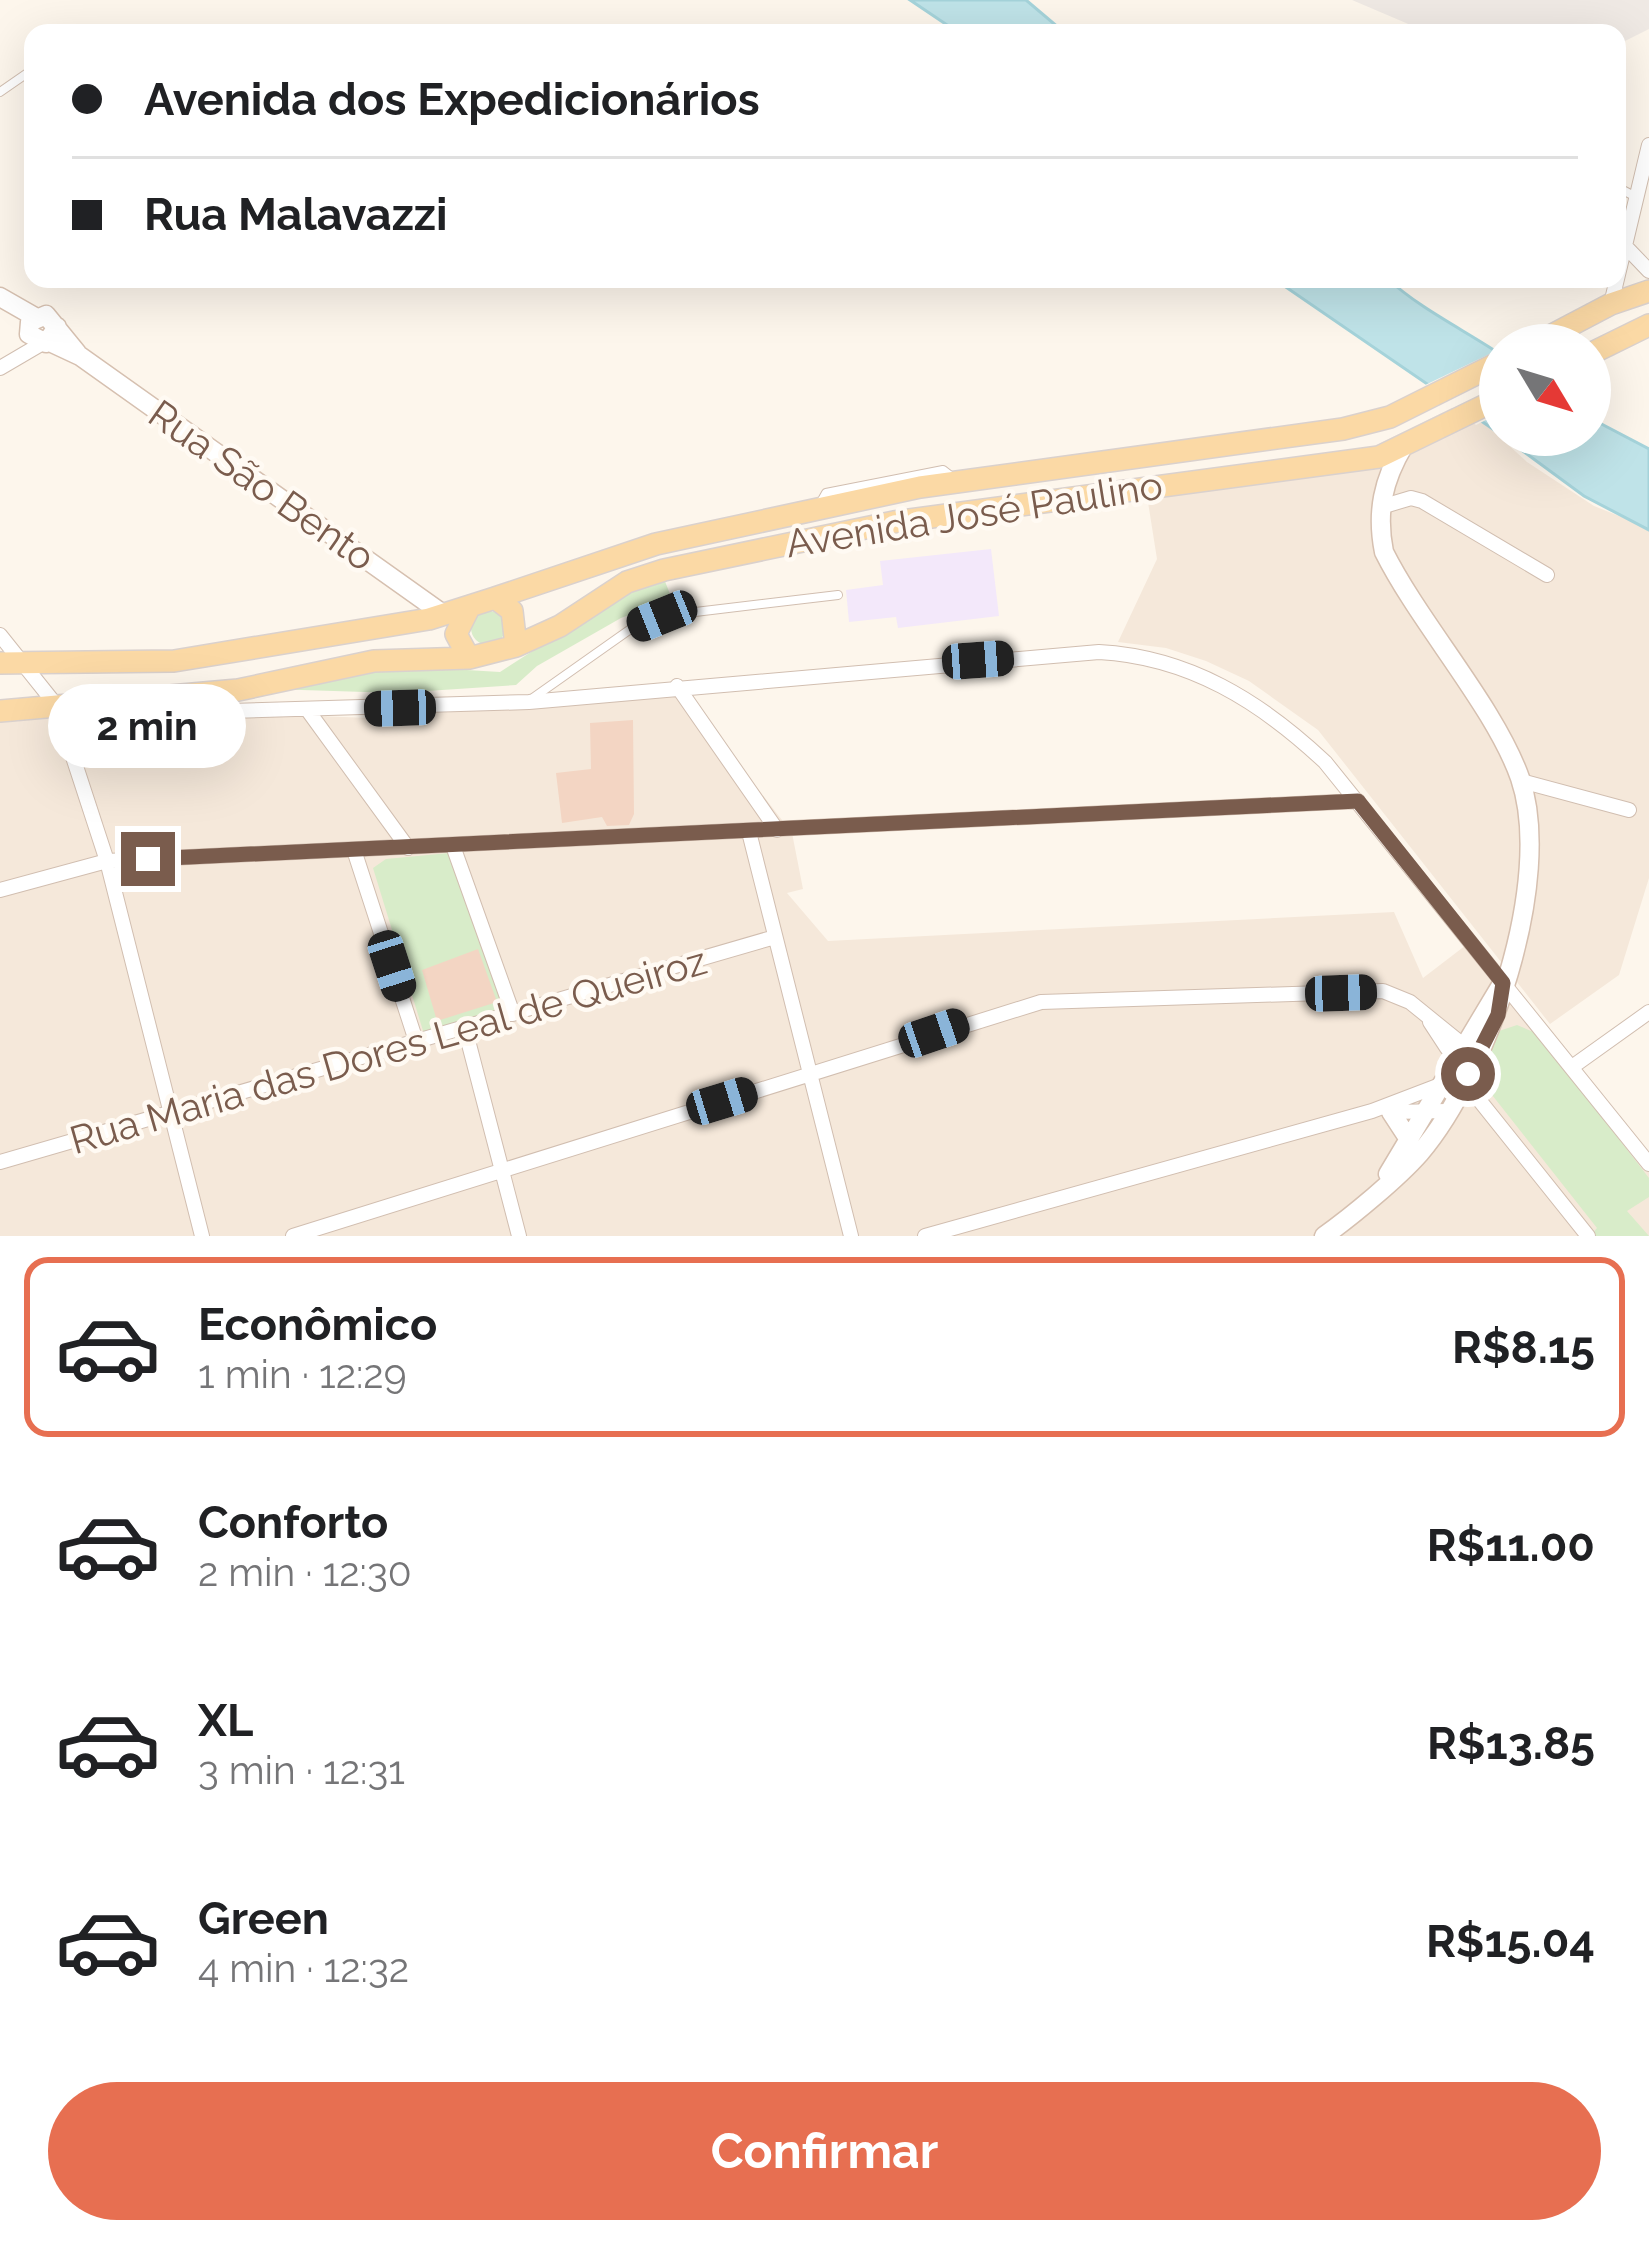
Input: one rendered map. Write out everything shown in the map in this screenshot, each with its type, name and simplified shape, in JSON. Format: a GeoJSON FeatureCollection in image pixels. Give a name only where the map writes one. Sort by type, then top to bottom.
{"type":"FeatureCollection","features":[{"type":"Feature","properties":{"kind":"main road"},"geometry":{"type":"LineString","coordinates":[[1573,324],[1649,291]]}},
{"type":"Feature","properties":{"kind":"main road"},"geometry":{"type":"LineString","coordinates":[[1611,344],[1649,325]]}},
{"type":"Feature","properties":{"kind":"main road","name":"Avenida José Paulino"},"geometry":{"type":"LineString","coordinates":[[495,598],[656,544],[817,509],[958,482],[1343,429],[1430,400],[1479,373]]}},
{"type":"Feature","properties":{"kind":"main road","name":"Avenida José Paulino"},"geometry":{"type":"LineString","coordinates":[[516,646],[560,626],[627,581],[686,566],[802,541],[1212,475],[1343,464],[1404,445],[1479,408]]}},
{"type":"Feature","properties":{"kind":"main road"},"geometry":{"type":"LineString","coordinates":[[0,711],[238,690],[374,661],[469,658],[516,646],[512,611],[495,598],[443,614],[174,661],[12,662]]}},
{"type":"Feature","properties":{"kind":"main road"},"geometry":{"type":"LineString","coordinates":[[457,634],[470,606]]}},
{"type":"Feature","properties":{"kind":"main road"},"geometry":{"type":"LineString","coordinates":[[443,614],[469,658]]}},
{"type":"Feature","properties":{"kind":"street"},"geometry":{"type":"LineString","coordinates":[[1626,252],[1649,145]]}},
{"type":"Feature","properties":{"kind":"street"},"geometry":{"type":"LineString","coordinates":[[1627,248],[1649,271]]}},
{"type":"Feature","properties":{"kind":"street"},"geometry":{"type":"LineString","coordinates":[[1611,304],[1616,288]]}},
{"type":"Feature","properties":{"kind":"street","name":"Rua São Bento"},"geometry":{"type":"LineString","coordinates":[[5,301],[40,333],[80,356],[443,614]]}},
{"type":"Feature","properties":{"kind":"street"},"geometry":{"type":"LineString","coordinates":[[1,367],[40,333]]}},
{"type":"Feature","properties":{"kind":"street"},"geometry":{"type":"LineString","coordinates":[[1324,1236],[1418,1156],[1448,1111],[1503,983],[1523,919],[1532,830],[1521,781],[1511,757],[1393,570],[1378,524],[1385,480],[1404,445]]}},
{"type":"Feature","properties":{"kind":"street"},"geometry":{"type":"LineString","coordinates":[[1381,507],[1411,498],[1422,501],[1547,575]]}},
{"type":"Feature","properties":{"kind":"street"},"geometry":{"type":"LineString","coordinates":[[0,635],[12,662],[56,705],[107,861],[202,1236]]}},
{"type":"Feature","properties":{"kind":"street"},"geometry":{"type":"LineString","coordinates":[[56,705],[94,715],[309,712],[529,702],[938,662],[1138,654],[1180,665],[1243,696],[1285,724],[1358,801],[1649,1164]]}},
{"type":"Feature","properties":{"kind":"street"},"geometry":{"type":"LineString","coordinates":[[677,686],[777,830]]}},
{"type":"Feature","properties":{"kind":"street"},"geometry":{"type":"LineString","coordinates":[[309,712],[408,848]]}},
{"type":"Feature","properties":{"kind":"street"},"geometry":{"type":"LineString","coordinates":[[1521,781],[1629,810]]}},
{"type":"Feature","properties":{"kind":"street"},"geometry":{"type":"LineString","coordinates":[[0,890],[107,861],[1358,801]]}},
{"type":"Feature","properties":{"kind":"street"},"geometry":{"type":"LineString","coordinates":[[749,832],[851,1236]]}},
{"type":"Feature","properties":{"kind":"street"},"geometry":{"type":"LineString","coordinates":[[453,846],[513,1014]]}},
{"type":"Feature","properties":{"kind":"street"},"geometry":{"type":"LineString","coordinates":[[354,850],[417,1044]]}},
{"type":"Feature","properties":{"kind":"street","name":"Rua Maria das Dores Leal de Queiroz"},"geometry":{"type":"LineString","coordinates":[[0,1162],[775,937]]}},
{"type":"Feature","properties":{"kind":"street"},"geometry":{"type":"LineString","coordinates":[[293,1236],[1041,1002],[1383,992],[1410,1002],[1466,1061],[1579,1233]]}},
{"type":"Feature","properties":{"kind":"street"},"geometry":{"type":"LineString","coordinates":[[1573,1067],[1649,1012]]}},
{"type":"Feature","properties":{"kind":"street"},"geometry":{"type":"LineString","coordinates":[[465,1029],[519,1236]]}},
{"type":"Feature","properties":{"kind":"street"},"geometry":{"type":"LineString","coordinates":[[925,1236],[1381,1112],[1440,1084],[1466,1061]]}},
{"type":"Feature","properties":{"kind":"street"},"geometry":{"type":"LineString","coordinates":[[1383,1183],[1440,1084]]}},
{"type":"Feature","properties":{"kind":"street"},"geometry":{"type":"LineString","coordinates":[[1381,1112],[1448,1111]]}},
{"type":"Feature","properties":{"kind":"street"},"geometry":{"type":"LineString","coordinates":[[1381,1112],[1408,1138]]}},
{"type":"Feature","properties":{"kind":"lane"},"geometry":{"type":"LineString","coordinates":[[1626,192],[1637,198]]}},
{"type":"Feature","properties":{"kind":"lane"},"geometry":{"type":"LineString","coordinates":[[529,702],[632,628],[662,616],[838,595]]}},
{"type":"Feature","properties":{"kind":"shaded area"},"geometry":{"type":"Polygon","coordinates":[[[1352,0],[1649,0],[1649,29],[1626,40],[1626,24],[1408,24],[1352,0]]]}},
{"type":"Feature","properties":{"kind":"shaded area"},"geometry":{"type":"Polygon","coordinates":[[[1462,403],[1479,418],[1479,456],[1520,456],[1594,506],[1649,528],[1649,878],[1619,975],[1550,1024],[1318,730],[1249,681],[1206,661],[1166,648],[1118,642],[1157,559],[1148,502],[1333,466],[1462,403]]]}},
{"type":"Feature","properties":{"kind":"shaded area"},"geometry":{"type":"Polygon","coordinates":[[[991,549],[999,616],[898,628],[896,617],[849,622],[846,590],[883,585],[880,561],[991,549]]]}},
{"type":"Feature","properties":{"kind":"shaded area"},"geometry":{"type":"Polygon","coordinates":[[[685,695],[792,833],[803,889],[787,893],[828,941],[1394,912],[1423,978],[1470,942],[1649,1164],[1649,1236],[0,1236],[0,718],[64,706],[369,718],[685,695]]]}},
{"type":"Feature","properties":{"kind":"green space"},"geometry":{"type":"Polygon","coordinates":[[[664,579],[672,599],[621,618],[537,666],[516,685],[397,693],[205,687],[400,666],[500,672],[631,588],[664,579]]]}},
{"type":"Feature","properties":{"kind":"green space"},"geometry":{"type":"Polygon","coordinates":[[[488,611],[500,616],[505,628],[500,640],[488,645],[476,640],[471,628],[476,616],[488,611]]]}},
{"type":"Feature","properties":{"kind":"green space"},"geometry":{"type":"Polygon","coordinates":[[[449,853],[504,1008],[424,1034],[373,868],[386,859],[449,853]]]}},
{"type":"Feature","properties":{"kind":"green space"},"geometry":{"type":"Polygon","coordinates":[[[1517,1025],[1538,1034],[1649,1178],[1649,1197],[1627,1211],[1649,1236],[1590,1236],[1597,1228],[1485,1086],[1480,1076],[1499,1031],[1517,1025]]]}},
{"type":"Feature","properties":{"kind":"water"},"geometry":{"type":"Polygon","coordinates":[[[910,0],[1026,0],[1054,24],[946,24],[910,0]]]}},
{"type":"Feature","properties":{"kind":"water"},"geometry":{"type":"Polygon","coordinates":[[[1287,288],[1398,288],[1479,341],[1479,420],[1287,288]]]}},
{"type":"Feature","properties":{"kind":"water"},"geometry":{"type":"Polygon","coordinates":[[[1611,429],[1649,449],[1649,530],[1584,496],[1530,456],[1611,456],[1611,429]]]}},
{"type":"Feature","properties":{"kind":"pier"},"geometry":{"type":"Polygon","coordinates":[[[1479,359],[1479,424],[1476,425],[1421,387],[1479,359]]]}},
{"type":"Feature","properties":{"kind":"building"},"geometry":{"type":"Polygon","coordinates":[[[633,720],[634,814],[629,825],[607,826],[602,817],[562,823],[556,773],[591,769],[590,723],[633,720]]]}},
{"type":"Feature","properties":{"kind":"building"},"geometry":{"type":"Polygon","coordinates":[[[478,949],[497,1002],[437,1021],[422,970],[478,949]]]}},
{"type":"Feature","properties":{"kind":"route"},"geometry":{"type":"LineString","coordinates":[[148,859],[1358,801],[1503,983],[1498,1015],[1468,1074]]}}]}
